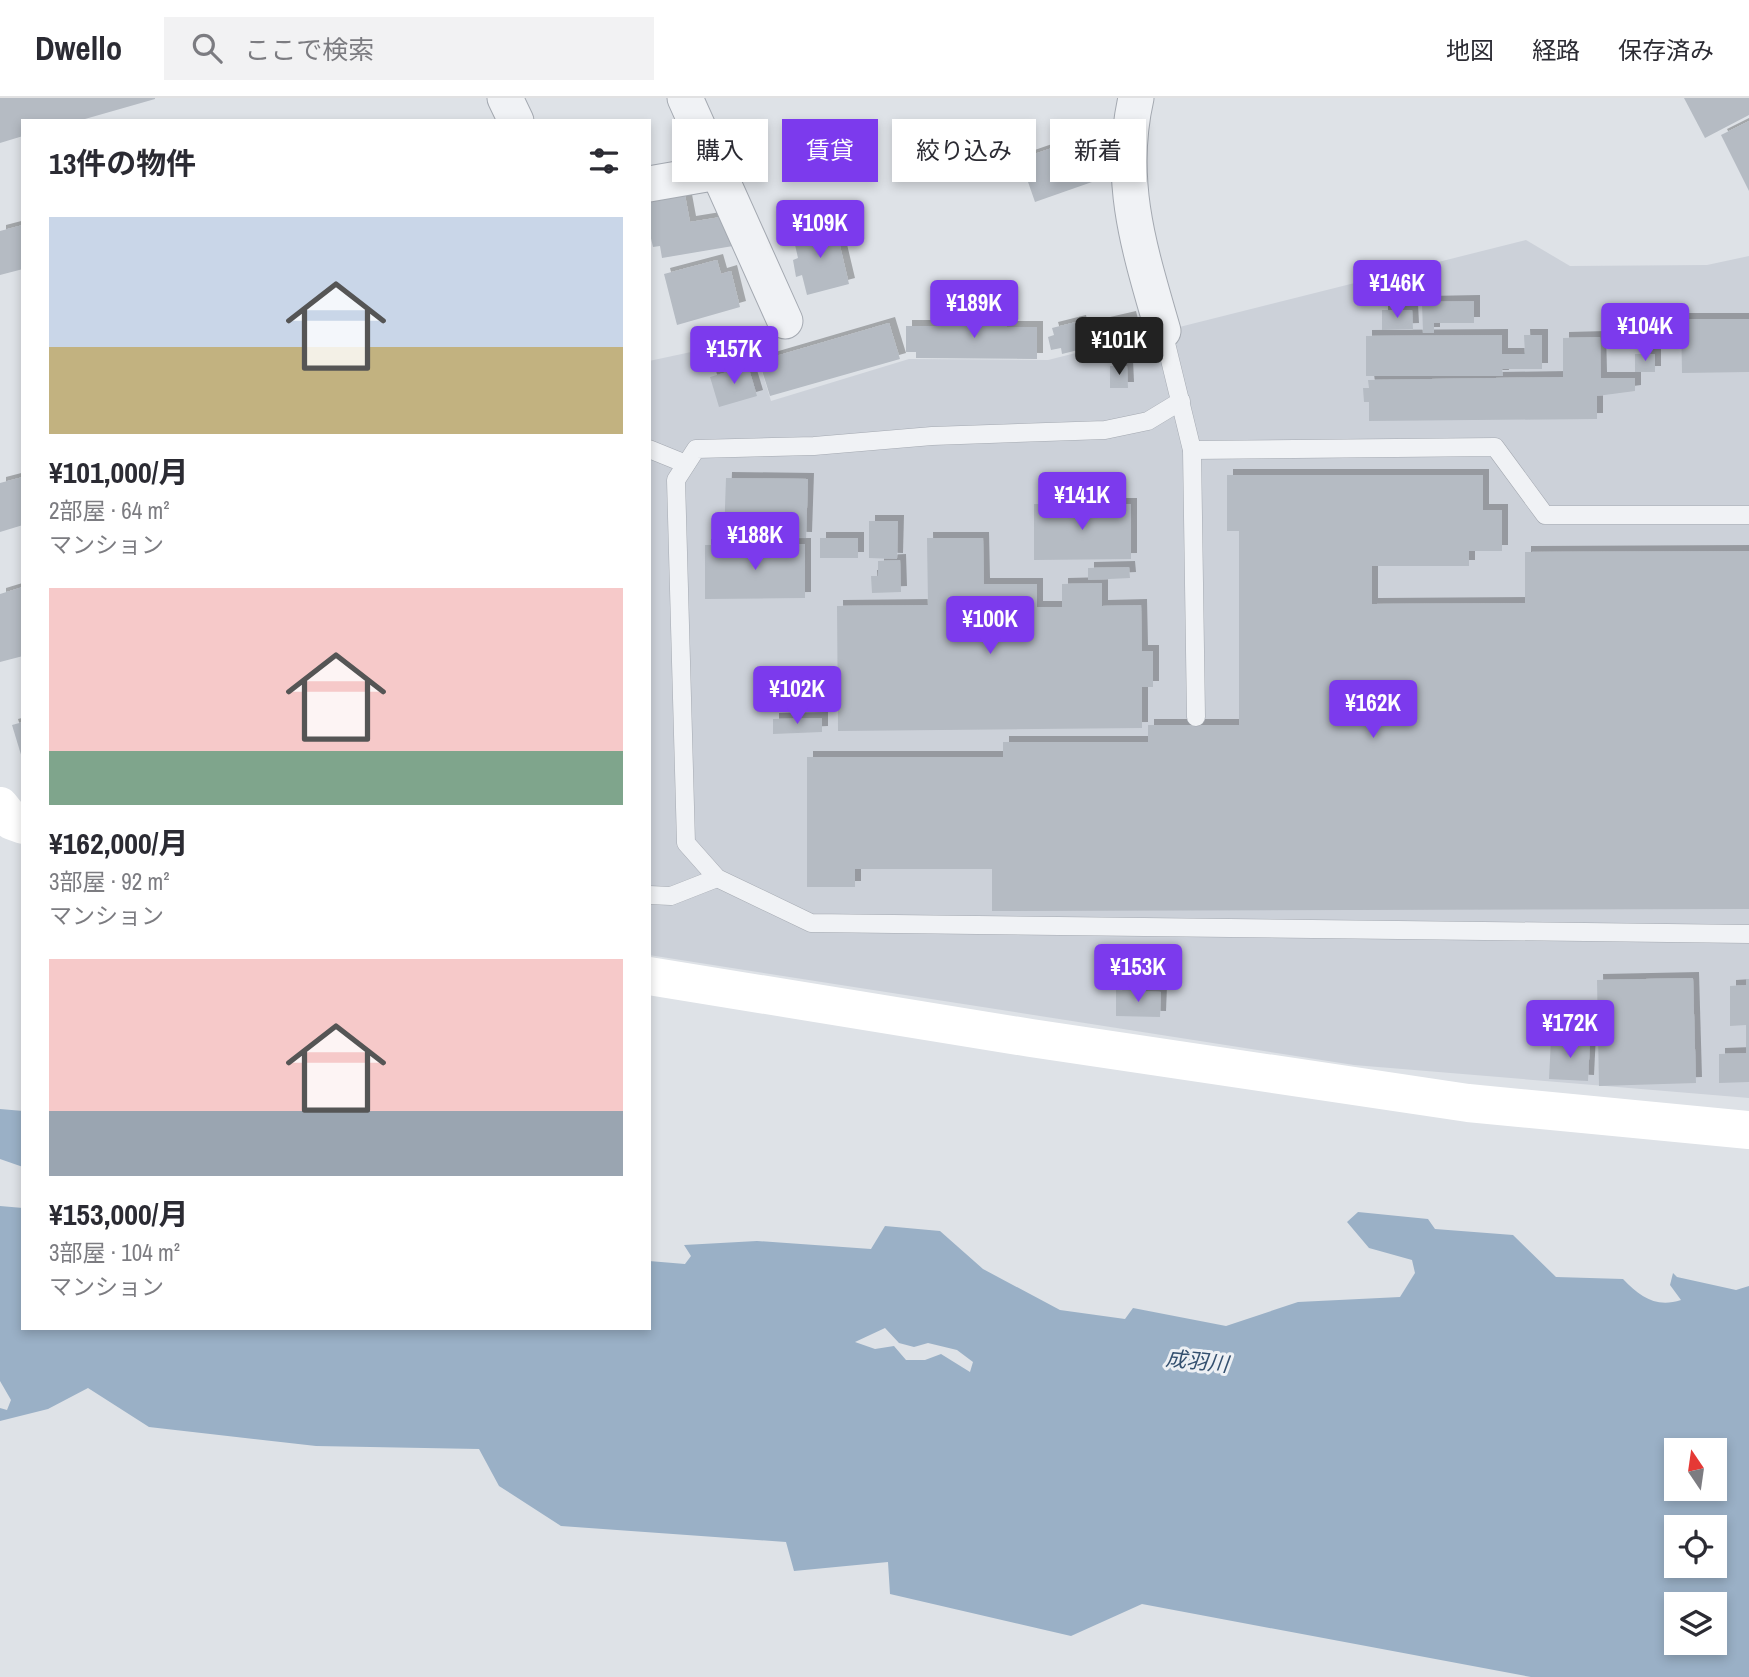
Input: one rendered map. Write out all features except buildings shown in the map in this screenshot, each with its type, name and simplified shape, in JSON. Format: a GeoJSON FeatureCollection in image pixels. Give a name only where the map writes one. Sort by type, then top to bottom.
{"type":"FeatureCollection","features":[{"type":"Feature","properties":{"kind":"street"},"geometry":{"type":"LineString","coordinates":[[505,98],[515,119]]}},
{"type":"Feature","properties":{"kind":"street"},"geometry":{"type":"LineString","coordinates":[[685,98],[694,119]]}},
{"type":"Feature","properties":{"kind":"street"},"geometry":{"type":"LineString","coordinates":[[1136,98],[1128,144],[1128,184],[1163,331]]}},
{"type":"Feature","properties":{"kind":"street"},"geometry":{"type":"LineString","coordinates":[[651,184],[672,180]]}},
{"type":"Feature","properties":{"kind":"street"},"geometry":{"type":"LineString","coordinates":[[722,182],[785,321]]}},
{"type":"Feature","properties":{"kind":"street"},"geometry":{"type":"LineString","coordinates":[[0,806],[12,821],[21,824]]}},
{"type":"Feature","properties":{"kind":"street"},"geometry":{"type":"LineString","coordinates":[[651,976],[1044,1040],[1468,1103],[1749,1130]]}},
{"type":"Feature","properties":{"kind":"lane"},"geometry":{"type":"LineString","coordinates":[[1163,331],[1192,450],[1196,717]]}},
{"type":"Feature","properties":{"kind":"lane"},"geometry":{"type":"LineString","coordinates":[[1181,401],[1148,421],[1105,430],[932,436],[814,446],[695,449],[676,480],[686,843],[717,878],[811,923],[1749,934]]}},
{"type":"Feature","properties":{"kind":"lane"},"geometry":{"type":"LineString","coordinates":[[1192,450],[1495,447],[1545,514],[1749,515]]}},
{"type":"Feature","properties":{"kind":"lane"},"geometry":{"type":"LineString","coordinates":[[651,450],[686,464]]}},
{"type":"Feature","properties":{"kind":"lane"},"geometry":{"type":"LineString","coordinates":[[651,895],[671,896],[717,878]]}},
{"type":"Feature","properties":{"kind":"shaded area"},"geometry":{"type":"Polygon","coordinates":[[[1526,240],[1570,266],[1707,265],[1749,256],[1749,1098],[1354,1065],[651,955],[651,361],[752,339],[771,401],[909,359],[1048,360],[1526,240]]]}},
{"type":"Feature","properties":{"kind":"water"},"geometry":{"type":"Polygon","coordinates":[[[0,1109],[21,1111],[21,1166],[0,1159],[0,1109]]]}},
{"type":"Feature","properties":{"kind":"water","name":"成羽川"},"geometry":{"type":"Polygon","coordinates":[[[0,1206],[21,1208],[21,1330],[651,1330],[651,1261],[685,1264],[691,1256],[684,1245],[757,1241],[871,1249],[885,1226],[940,1231],[983,1269],[1060,1310],[1125,1319],[1133,1308],[1226,1326],[1298,1302],[1400,1297],[1415,1273],[1412,1260],[1369,1248],[1347,1222],[1358,1212],[1428,1219],[1435,1229],[1513,1235],[1556,1277],[1623,1279],[1642,1296],[1656,1302],[1681,1300],[1670,1285],[1673,1273],[1677,1277],[1736,1290],[1749,1286],[1749,1677],[1531,1677],[1142,1604],[1071,1636],[890,1594],[888,1562],[794,1571],[786,1542],[561,1526],[499,1486],[479,1449],[316,1446],[149,1427],[88,1388],[48,1409],[0,1421],[0,1408],[7,1410],[11,1400],[0,1381],[0,1206]],[[885,1328],[855,1342],[875,1349],[894,1346],[906,1360],[925,1360],[941,1354],[970,1372],[973,1362],[957,1350],[928,1343],[914,1347],[899,1343],[885,1328]]]}}]}
